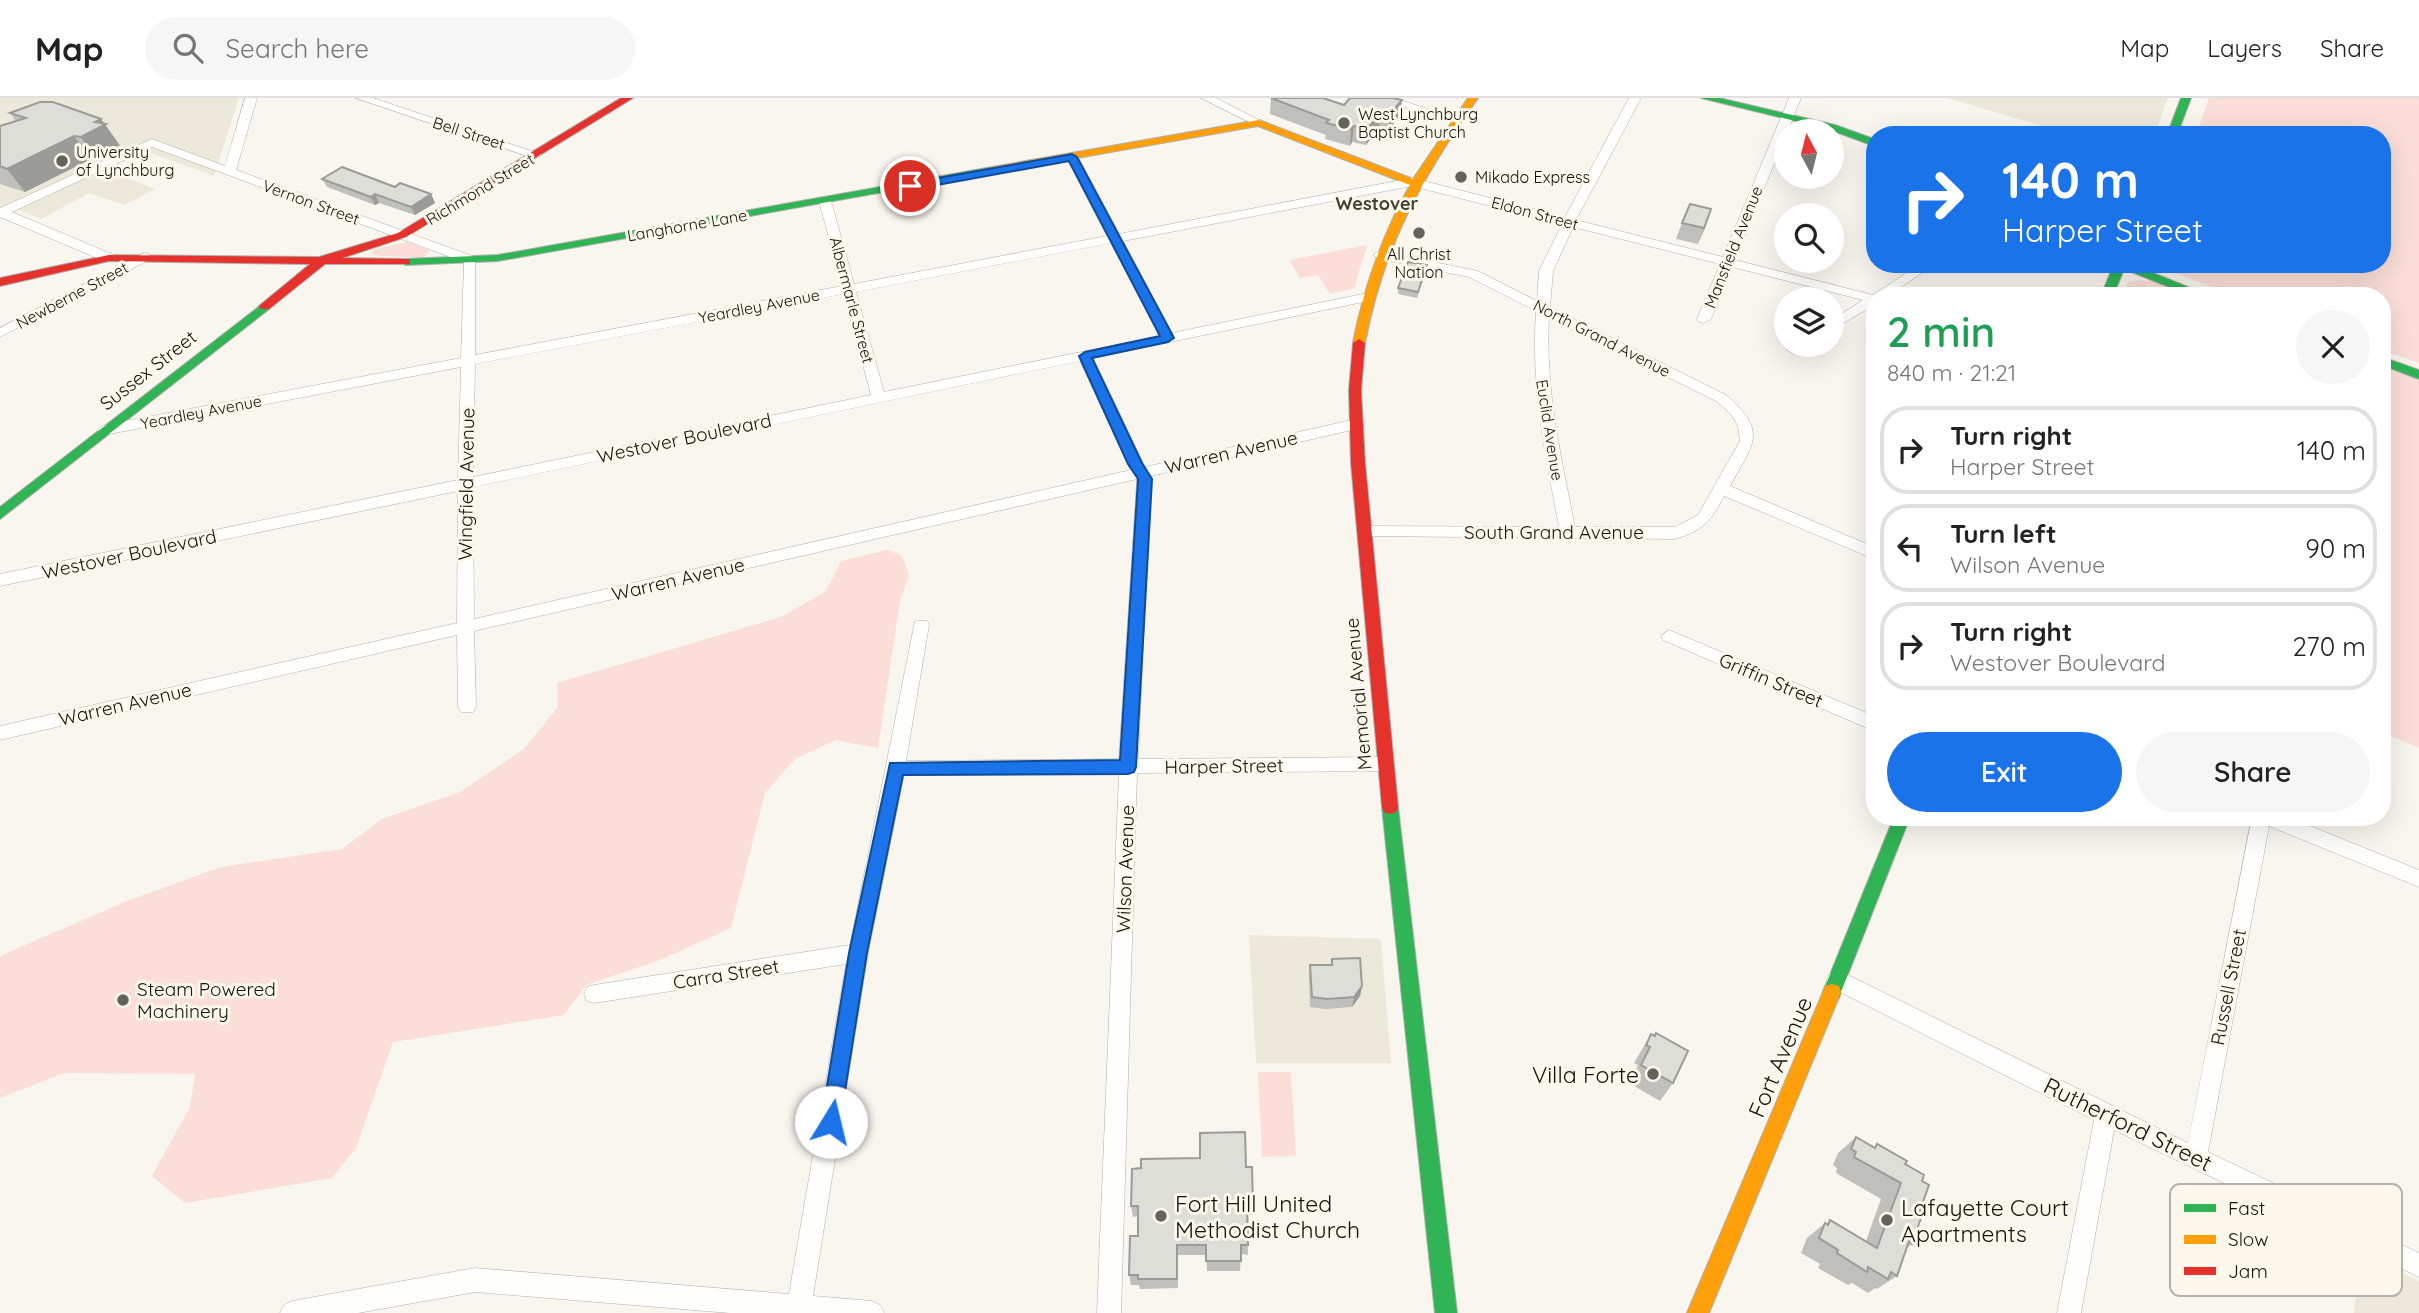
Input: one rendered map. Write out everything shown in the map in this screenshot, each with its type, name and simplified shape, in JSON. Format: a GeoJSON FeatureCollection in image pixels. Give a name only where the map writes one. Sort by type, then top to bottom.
{"type":"FeatureCollection","features":[{"type":"Feature","properties":{"kind":"street"},"geometry":{"type":"LineString","coordinates":[[230,172],[251,98]]}},
{"type":"Feature","properties":{"kind":"street","name":"Bell Street"},"geometry":{"type":"LineString","coordinates":[[362,98],[537,155]]}},
{"type":"Feature","properties":{"kind":"street","name":"Richmond Street"},"geometry":{"type":"LineString","coordinates":[[323,260],[402,235],[628,98]]}},
{"type":"Feature","properties":{"kind":"street"},"geometry":{"type":"LineString","coordinates":[[1382,98],[1456,120]]}},
{"type":"Feature","properties":{"kind":"street","name":"Memorial Avenue"},"geometry":{"type":"LineString","coordinates":[[1446,1313],[1385,764],[1356,424],[1357,362],[1368,297],[1379,255],[1412,182],[1473,98]]}},
{"type":"Feature","properties":{"kind":"street","name":"Euclid Avenue"},"geometry":{"type":"LineString","coordinates":[[1568,532],[1545,414],[1540,357],[1546,271],[1635,98]]}},
{"type":"Feature","properties":{"kind":"street"},"geometry":{"type":"LineString","coordinates":[[1706,98],[1787,116],[1866,138]]}},
{"type":"Feature","properties":{"kind":"street","name":"Mansfield Avenue"},"geometry":{"type":"LineString","coordinates":[[1704,319],[1795,98]]}},
{"type":"Feature","properties":{"kind":"street"},"geometry":{"type":"LineString","coordinates":[[2175,126],[2186,98]]}},
{"type":"Feature","properties":{"kind":"street","name":"Eldon Street"},"geometry":{"type":"LineString","coordinates":[[1213,99],[1259,123],[1412,182],[1866,297]]}},
{"type":"Feature","properties":{"kind":"street","name":"Langhorne Lane"},"geometry":{"type":"LineString","coordinates":[[0,282],[110,258],[498,258],[1259,123]]}},
{"type":"Feature","properties":{"kind":"street","name":"Vernon Street"},"geometry":{"type":"LineString","coordinates":[[1,212],[152,143],[470,260]]}},
{"type":"Feature","properties":{"kind":"street"},"geometry":{"type":"LineString","coordinates":[[1072,157],[1168,338]]}},
{"type":"Feature","properties":{"kind":"street","name":"Yeardley Avenue"},"geometry":{"type":"LineString","coordinates":[[104,430],[1412,182]]}},
{"type":"Feature","properties":{"kind":"street","name":"Albermarle Street"},"geometry":{"type":"LineString","coordinates":[[825,201],[879,399]]}},
{"type":"Feature","properties":{"kind":"street"},"geometry":{"type":"LineString","coordinates":[[1,212],[110,258]]}},
{"type":"Feature","properties":{"kind":"street","name":"North Grand Avenue"},"geometry":{"type":"LineString","coordinates":[[1379,255],[1473,274],[1721,398],[1735,411],[1745,426],[1747,441],[1722,489]]}},
{"type":"Feature","properties":{"kind":"street","name":"Newberne Street"},"geometry":{"type":"LineString","coordinates":[[0,333],[144,257]]}},
{"type":"Feature","properties":{"kind":"street","name":"Sussex Street"},"geometry":{"type":"LineString","coordinates":[[0,514],[323,260]]}},
{"type":"Feature","properties":{"kind":"street","name":"Wingfield Avenue"},"geometry":{"type":"LineString","coordinates":[[467,707],[464,628],[470,260]]}},
{"type":"Feature","properties":{"kind":"street"},"geometry":{"type":"LineString","coordinates":[[1891,287],[1910,273]]}},
{"type":"Feature","properties":{"kind":"street"},"geometry":{"type":"LineString","coordinates":[[2144,273],[2180,287]]}},
{"type":"Feature","properties":{"kind":"street","name":"Westover Boulevard"},"geometry":{"type":"LineString","coordinates":[[0,580],[1368,297]]}},
{"type":"Feature","properties":{"kind":"street"},"geometry":{"type":"LineString","coordinates":[[1844,318],[1866,304]]}},
{"type":"Feature","properties":{"kind":"street","name":"Wilson Avenue"},"geometry":{"type":"LineString","coordinates":[[1085,356],[1145,479],[1128,767],[1110,1313]]}},
{"type":"Feature","properties":{"kind":"street"},"geometry":{"type":"LineString","coordinates":[[2391,364],[2419,375]]}},
{"type":"Feature","properties":{"kind":"street","name":"Warren Avenue"},"geometry":{"type":"LineString","coordinates":[[0,733],[1356,424]]}},
{"type":"Feature","properties":{"kind":"street"},"geometry":{"type":"LineString","coordinates":[[1722,489],[1866,550]]}},
{"type":"Feature","properties":{"kind":"street","name":"South Grand Avenue"},"geometry":{"type":"LineString","coordinates":[[1366,532],[1675,533],[1704,519],[1722,489]]}},
{"type":"Feature","properties":{"kind":"street"},"geometry":{"type":"LineString","coordinates":[[799,1311],[858,953],[896,768],[921,625]]}},
{"type":"Feature","properties":{"kind":"street","name":"Griffin Street"},"geometry":{"type":"LineString","coordinates":[[1669,636],[1866,721]]}},
{"type":"Feature","properties":{"kind":"street","name":"Harper Street"},"geometry":{"type":"LineString","coordinates":[[896,768],[1385,764]]}},
{"type":"Feature","properties":{"kind":"street","name":"Fort Avenue"},"geometry":{"type":"LineString","coordinates":[[1698,1313],[1898,826]]}},
{"type":"Feature","properties":{"kind":"street","name":"Russell Street"},"geometry":{"type":"LineString","coordinates":[[2196,1156],[2262,826]]}},
{"type":"Feature","properties":{"kind":"street"},"geometry":{"type":"LineString","coordinates":[[2286,826],[2419,879]]}},
{"type":"Feature","properties":{"kind":"street","name":"Carra Street"},"geometry":{"type":"LineString","coordinates":[[594,995],[858,953]]}},
{"type":"Feature","properties":{"kind":"street","name":"Rutherford Street"},"geometry":{"type":"LineString","coordinates":[[1837,980],[2106,1115],[2253,1184]]}},
{"type":"Feature","properties":{"kind":"street"},"geometry":{"type":"LineString","coordinates":[[2069,1313],[2106,1115]]}},
{"type":"Feature","properties":{"kind":"street","name":"Rutherford Street"},"geometry":{"type":"LineString","coordinates":[[2402,1257],[2419,1265]]}},
{"type":"Feature","properties":{"kind":"street"},"geometry":{"type":"LineString","coordinates":[[292,1313],[475,1280],[799,1311],[872,1313]]}},
{"type":"Feature","properties":{"kind":"shaded area","name":"University of Lynchburg"},"geometry":{"type":"Polygon","coordinates":[[[0,98],[239,98],[214,176],[145,151],[107,170],[155,189],[124,205],[89,193],[41,219],[19,210],[0,218],[0,98]]]}},
{"type":"Feature","properties":{"kind":"shaded area"},"geometry":{"type":"Polygon","coordinates":[[[1947,98],[2168,98],[2157,126],[2042,126],[1947,98]]]}},
{"type":"Feature","properties":{"kind":"shaded area"},"geometry":{"type":"Polygon","coordinates":[[[2209,98],[2419,98],[2419,363],[2391,353],[2391,287],[2212,287],[2175,273],[2391,273],[2391,126],[2199,126],[2209,98]]]}},
{"type":"Feature","properties":{"kind":"shaded area"},"geometry":{"type":"Polygon","coordinates":[[[407,242],[430,251],[423,258],[369,255],[375,249],[407,242]]]}},
{"type":"Feature","properties":{"kind":"shaded area"},"geometry":{"type":"Polygon","coordinates":[[[1367,245],[1354,288],[1330,294],[1318,275],[1300,278],[1289,260],[1367,245]]]}},
{"type":"Feature","properties":{"kind":"shaded area"},"geometry":{"type":"Polygon","coordinates":[[[2142,280],[2172,287],[2126,287],[2128,282],[2142,280]]]}},
{"type":"Feature","properties":{"kind":"shaded area"},"geometry":{"type":"Polygon","coordinates":[[[2391,368],[2419,379],[2419,748],[2391,736],[2391,368]]]}},
{"type":"Feature","properties":{"kind":"shaded area"},"geometry":{"type":"Polygon","coordinates":[[[887,550],[901,555],[909,575],[900,601],[878,748],[836,740],[795,759],[765,793],[731,928],[660,960],[586,985],[564,1015],[393,1042],[356,1148],[332,1178],[185,1203],[152,1176],[190,1107],[195,1074],[64,1073],[0,1098],[0,957],[127,901],[221,867],[342,849],[382,819],[460,792],[524,749],[558,707],[557,683],[781,617],[826,591],[841,561],[887,550]]]}},
{"type":"Feature","properties":{"kind":"shaded area"},"geometry":{"type":"Polygon","coordinates":[[[1249,935],[1381,939],[1391,1063],[1256,1063],[1249,935]]]}},
{"type":"Feature","properties":{"kind":"shaded area"},"geometry":{"type":"Polygon","coordinates":[[[1258,1072],[1291,1072],[1296,1156],[1262,1157],[1258,1072]]]}},
{"type":"Feature","properties":{"kind":"shaded area"},"geometry":{"type":"Polygon","coordinates":[[[2402,1273],[2419,1281],[2419,1313],[2354,1313],[2356,1296],[2402,1296],[2402,1273]]]}},
{"type":"Feature","properties":{"kind":"building"},"geometry":{"type":"Polygon","coordinates":[[[1271,98],[1323,98],[1344,105],[1350,98],[1402,100],[1390,114],[1381,112],[1367,129],[1354,126],[1351,129],[1326,123],[1329,120],[1271,98]]]}},
{"type":"Feature","properties":{"kind":"building"},"geometry":{"type":"Polygon","coordinates":[[[40,102],[53,102],[101,119],[95,122],[106,124],[81,137],[74,136],[7,169],[0,166],[0,126],[26,118],[10,113],[40,102]]]}},
{"type":"Feature","properties":{"kind":"building"},"geometry":{"type":"Polygon","coordinates":[[[342,167],[395,187],[400,183],[431,194],[411,207],[375,194],[371,197],[322,179],[342,167]]]}},
{"type":"Feature","properties":{"kind":"building"},"geometry":{"type":"Polygon","coordinates":[[[1690,204],[1711,209],[1704,228],[1682,223],[1690,204]]]}},
{"type":"Feature","properties":{"kind":"building"},"geometry":{"type":"Polygon","coordinates":[[[1408,262],[1427,265],[1418,292],[1398,288],[1408,262]]]}},
{"type":"Feature","properties":{"kind":"building"},"geometry":{"type":"Polygon","coordinates":[[[1360,958],[1362,986],[1354,997],[1312,997],[1310,965],[1332,965],[1332,959],[1360,958]]]}},
{"type":"Feature","properties":{"kind":"building"},"geometry":{"type":"Polygon","coordinates":[[[1656,1033],[1688,1051],[1673,1083],[1641,1065],[1650,1047],[1646,1045],[1651,1034],[1655,1036],[1656,1033]]]}},
{"type":"Feature","properties":{"kind":"building","name":"Fort Hill United Methodist Church"},"geometry":{"type":"Polygon","coordinates":[[[1245,1132],[1246,1167],[1252,1167],[1253,1205],[1247,1205],[1248,1245],[1241,1245],[1241,1261],[1206,1261],[1206,1245],[1177,1245],[1177,1279],[1138,1279],[1138,1275],[1129,1275],[1130,1236],[1138,1236],[1138,1206],[1131,1206],[1132,1169],[1141,1168],[1141,1159],[1200,1158],[1200,1133],[1245,1132]]]}},
{"type":"Feature","properties":{"kind":"building"},"geometry":{"type":"Polygon","coordinates":[[[1856,1137],[1875,1148],[1877,1144],[1907,1161],[1905,1164],[1924,1175],[1922,1181],[1929,1185],[1912,1244],[1909,1241],[1897,1276],[1891,1272],[1888,1279],[1868,1267],[1867,1272],[1819,1238],[1825,1223],[1828,1225],[1830,1220],[1877,1248],[1901,1183],[1854,1157],[1856,1152],[1851,1149],[1856,1137]]]}},
{"type":"Feature","properties":{"kind":"traffic: fast"},"geometry":{"type":"LineString","coordinates":[[1706,98],[1831,127],[1866,140]]}},
{"type":"Feature","properties":{"kind":"traffic: fast"},"geometry":{"type":"LineString","coordinates":[[2175,126],[2186,98]]}},
{"type":"Feature","properties":{"kind":"traffic: fast"},"geometry":{"type":"LineString","coordinates":[[406,262],[498,258],[992,170]]}},
{"type":"Feature","properties":{"kind":"traffic: fast"},"geometry":{"type":"LineString","coordinates":[[2111,287],[2116,273]]}},
{"type":"Feature","properties":{"kind":"traffic: fast"},"geometry":{"type":"LineString","coordinates":[[2144,273],[2180,287]]}},
{"type":"Feature","properties":{"kind":"traffic: fast"},"geometry":{"type":"LineString","coordinates":[[0,514],[265,306]]}},
{"type":"Feature","properties":{"kind":"traffic: fast"},"geometry":{"type":"LineString","coordinates":[[2391,364],[2419,375]]}},
{"type":"Feature","properties":{"kind":"traffic: fast"},"geometry":{"type":"LineString","coordinates":[[1390,807],[1446,1313]]}},
{"type":"Feature","properties":{"kind":"traffic: fast"},"geometry":{"type":"LineString","coordinates":[[1832,992],[1898,826]]}},
{"type":"Feature","properties":{"kind":"traffic: slow"},"geometry":{"type":"LineString","coordinates":[[1359,343],[1374,276],[1400,213],[1433,154],[1473,98]]}},
{"type":"Feature","properties":{"kind":"traffic: slow"},"geometry":{"type":"LineString","coordinates":[[992,170],[1259,123],[1412,182]]}},
{"type":"Feature","properties":{"kind":"traffic: slow"},"geometry":{"type":"LineString","coordinates":[[1698,1313],[1832,992]]}},
{"type":"Feature","properties":{"kind":"traffic: jam"},"geometry":{"type":"LineString","coordinates":[[265,306],[323,260],[402,235],[628,98]]}},
{"type":"Feature","properties":{"kind":"traffic: jam"},"geometry":{"type":"LineString","coordinates":[[0,282],[109,258],[406,262]]}},
{"type":"Feature","properties":{"kind":"traffic: jam"},"geometry":{"type":"LineString","coordinates":[[1359,343],[1355,390],[1358,463],[1390,807]]}},
{"type":"Feature","properties":{"kind":"place","name":"West Lynchburg Baptist Church"},"geometry":{"type":"Point","coordinates":[1344,123]}},
{"type":"Feature","properties":{"kind":"place","name":"University of Lynchburg"},"geometry":{"type":"Point","coordinates":[62,161]}},
{"type":"Feature","properties":{"kind":"place","name":"Mikado Express"},"geometry":{"type":"Point","coordinates":[1461,177]}},
{"type":"Feature","properties":{"kind":"place","name":"All Christ Nation"},"geometry":{"type":"Point","coordinates":[1419,233]}},
{"type":"Feature","properties":{"kind":"place","name":"Steam Powered Machinery"},"geometry":{"type":"Point","coordinates":[123,1000]}},
{"type":"Feature","properties":{"kind":"place","name":"Villa Forte"},"geometry":{"type":"Point","coordinates":[1653,1074]}},
{"type":"Feature","properties":{"kind":"place","name":"Fort Hill United Methodist Church"},"geometry":{"type":"Point","coordinates":[1161,1216]}},
{"type":"Feature","properties":{"kind":"place","name":"Lafayette Court Apartments"},"geometry":{"type":"Point","coordinates":[1887,1220]}},
{"type":"Feature","properties":{"kind":"district","name":"Westover"},"geometry":{"type":"Point","coordinates":[1377,203]}},
{"type":"Feature","properties":{"kind":"route"},"geometry":{"type":"LineString","coordinates":[[831,1122],[858,953],[896,768],[1128,767],[1145,479],[1135,464],[1085,356],[1168,338],[1072,157],[910,186]]}}]}
